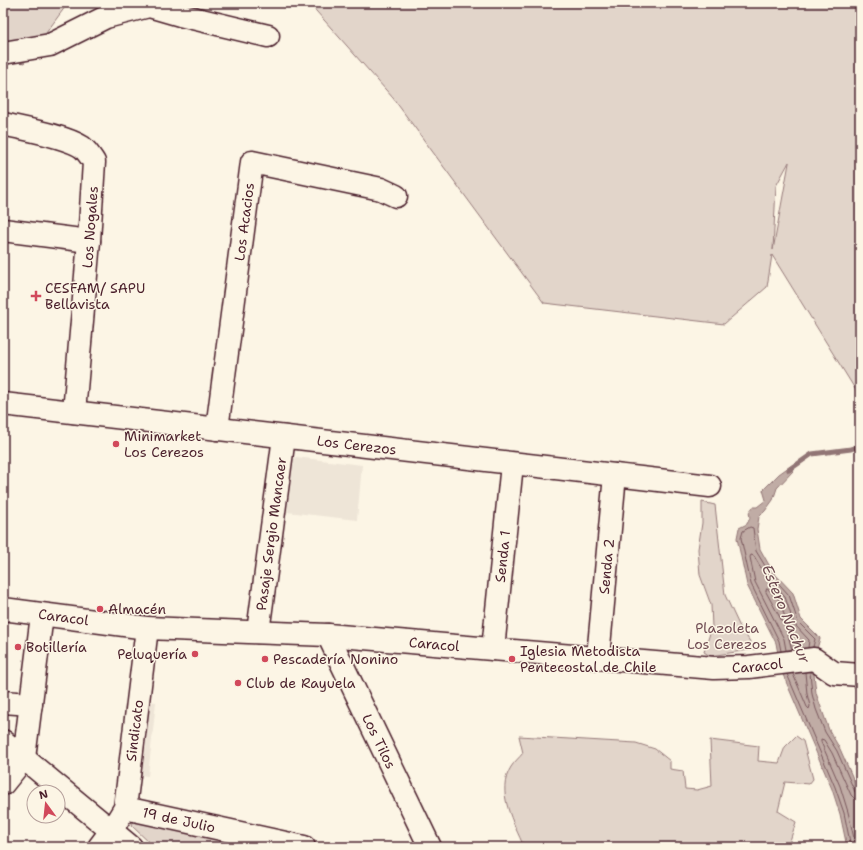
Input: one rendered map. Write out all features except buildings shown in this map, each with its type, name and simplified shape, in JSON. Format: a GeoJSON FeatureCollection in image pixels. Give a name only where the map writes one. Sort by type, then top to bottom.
{"type":"FeatureCollection","features":[{"type":"Feature","properties":{"kind":"street"},"geometry":{"type":"LineString","coordinates":[[3,53],[50,44],[106,17],[149,6],[268,36]]}},
{"type":"Feature","properties":{"kind":"street","name":"Los Nogales"},"geometry":{"type":"LineString","coordinates":[[3,124],[49,135],[73,143],[82,147],[94,162],[89,242],[74,412]]}},
{"type":"Feature","properties":{"kind":"street","name":"Los Acacios"},"geometry":{"type":"LineString","coordinates":[[217,429],[252,162],[381,189],[396,196]]}},
{"type":"Feature","properties":{"kind":"street"},"geometry":{"type":"LineString","coordinates":[[3,230],[89,242]]}},
{"type":"Feature","properties":{"kind":"street","name":"Los Cerezos"},"geometry":{"type":"LineString","coordinates":[[3,404],[710,486]]}},
{"type":"Feature","properties":{"kind":"street","name":"Pasaje Sergio Mancaer"},"geometry":{"type":"LineString","coordinates":[[258,632],[284,437]]}},
{"type":"Feature","properties":{"kind":"street","name":"Senda 1"},"geometry":{"type":"LineString","coordinates":[[493,649],[512,464]]}},
{"type":"Feature","properties":{"kind":"street","name":"Senda 2"},"geometry":{"type":"LineString","coordinates":[[598,657],[615,476]]}},
{"type":"Feature","properties":{"kind":"street","name":"Caracol"},"geometry":{"type":"LineString","coordinates":[[3,609],[147,628],[328,635],[714,668],[748,667],[814,659],[834,673],[860,675]]}},
{"type":"Feature","properties":{"kind":"street"},"geometry":{"type":"LineString","coordinates":[[3,784],[24,758],[42,615]]}},
{"type":"Feature","properties":{"kind":"street","name":"Sindicato"},"geometry":{"type":"LineString","coordinates":[[105,839],[125,808],[147,628]]}},
{"type":"Feature","properties":{"kind":"street","name":"Los Tilos"},"geometry":{"type":"LineString","coordinates":[[328,635],[430,847]]}},
{"type":"Feature","properties":{"kind":"street"},"geometry":{"type":"LineString","coordinates":[[3,702],[31,704]]}},
{"type":"Feature","properties":{"kind":"street"},"geometry":{"type":"LineString","coordinates":[[3,741],[24,758],[105,839],[131,847]]}},
{"type":"Feature","properties":{"kind":"street","name":"19 de Julio"},"geometry":{"type":"LineString","coordinates":[[125,808],[304,847]]}},
{"type":"Feature","properties":{"kind":"shaded area"},"geometry":{"type":"Polygon","coordinates":[[[296,457],[362,465],[357,520],[287,512],[291,461],[296,457]]]}},
{"type":"Feature","properties":{"kind":"shaded area"},"geometry":{"type":"Polygon","coordinates":[[[148,701],[156,702],[148,776],[140,775],[148,701]]]}},
{"type":"Feature","properties":{"kind":"green space"},"geometry":{"type":"Polygon","coordinates":[[[3,3],[68,3],[24,63],[3,58],[3,3]]]}},
{"type":"Feature","properties":{"kind":"green space"},"geometry":{"type":"Polygon","coordinates":[[[309,3],[860,3],[860,397],[772,255],[767,287],[724,324],[544,303],[393,98],[309,3]],[[789,162],[776,186],[773,250],[789,162]]]}},
{"type":"Feature","properties":{"kind":"green space","name":"Plazoleta Los Cerezos"},"geometry":{"type":"Polygon","coordinates":[[[702,502],[715,505],[725,595],[739,625],[755,649],[710,656],[704,652],[712,627],[711,605],[700,575],[698,549],[702,523],[702,502]]]}},
{"type":"Feature","properties":{"kind":"green space"},"geometry":{"type":"Polygon","coordinates":[[[519,736],[636,743],[655,749],[670,761],[670,769],[683,771],[685,789],[697,790],[712,786],[710,740],[759,746],[758,761],[779,763],[785,747],[796,736],[803,741],[813,779],[809,784],[785,782],[778,811],[796,822],[788,847],[524,847],[511,818],[505,797],[507,777],[511,767],[523,753],[519,736]]]}},
{"type":"Feature","properties":{"kind":"green space"},"geometry":{"type":"Polygon","coordinates":[[[135,820],[272,847],[154,847],[131,825],[135,820]]]}},
{"type":"Feature","properties":{"kind":"water"},"geometry":{"type":"Polygon","coordinates":[[[793,464],[793,471],[777,488],[773,500],[759,517],[757,529],[760,549],[773,572],[793,593],[801,619],[820,638],[813,664],[816,693],[829,730],[840,749],[859,792],[860,847],[847,847],[840,814],[832,789],[781,670],[776,643],[747,585],[737,538],[739,528],[747,524],[750,518],[749,512],[753,507],[757,507],[766,500],[763,490],[779,474],[793,464]]]}},
{"type":"Feature","properties":{"kind":"waterway","name":"Estero Nachur"},"geometry":{"type":"LineString","coordinates":[[789,470],[812,454],[851,449],[860,446]]}},
{"type":"Feature","properties":{"kind":"place","name":"CESFAM/ SAPU Bellavista"},"geometry":{"type":"Point","coordinates":[36,296]}},
{"type":"Feature","properties":{"kind":"place","name":"Minimarket Los Cerezos"},"geometry":{"type":"Point","coordinates":[116,444]}},
{"type":"Feature","properties":{"kind":"place","name":"Almacén"},"geometry":{"type":"Point","coordinates":[100,609]}},
{"type":"Feature","properties":{"kind":"place","name":"Botillería"},"geometry":{"type":"Point","coordinates":[18,647]}},
{"type":"Feature","properties":{"kind":"place","name":"Peluquería"},"geometry":{"type":"Point","coordinates":[195,654]}},
{"type":"Feature","properties":{"kind":"place","name":"Pescadería Nonino"},"geometry":{"type":"Point","coordinates":[265,659]}},
{"type":"Feature","properties":{"kind":"place","name":"Iglesia Metodista Pentecostal de Chile"},"geometry":{"type":"Point","coordinates":[512,659]}},
{"type":"Feature","properties":{"kind":"place","name":"Club de Rayuela"},"geometry":{"type":"Point","coordinates":[238,683]}}]}
